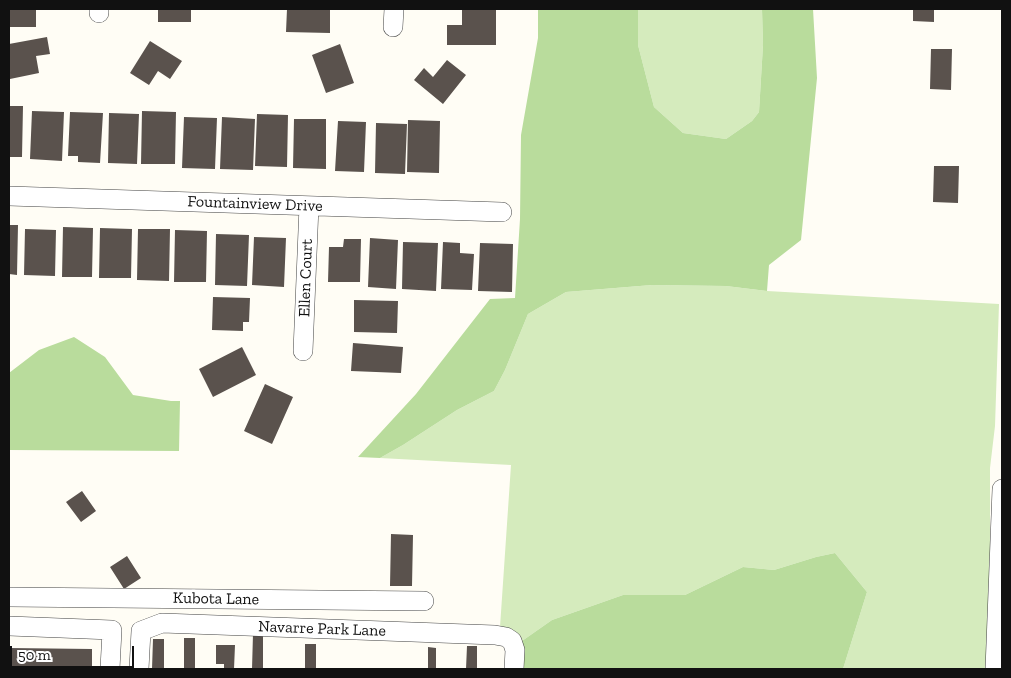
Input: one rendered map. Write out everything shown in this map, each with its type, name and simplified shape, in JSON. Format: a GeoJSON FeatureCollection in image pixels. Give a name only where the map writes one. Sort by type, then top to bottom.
{"type":"FeatureCollection","features":[{"type":"Feature","properties":{"kind":"street","name":"Fountainview Drive"},"geometry":{"type":"LineString","coordinates":[[9,196],[502,212]]}},
{"type":"Feature","properties":{"kind":"street","name":"Ellen Court"},"geometry":{"type":"LineString","coordinates":[[303,351],[309,206]]}},
{"type":"Feature","properties":{"kind":"street"},"geometry":{"type":"LineString","coordinates":[[995,669],[1002,489]]}},
{"type":"Feature","properties":{"kind":"street","name":"Kubota Lane"},"geometry":{"type":"LineString","coordinates":[[9,597],[424,601]]}},
{"type":"Feature","properties":{"kind":"street","name":"Navarre Park Lane"},"geometry":{"type":"LineString","coordinates":[[139,669],[141,631],[162,623],[494,635],[506,637],[512,641],[515,650],[514,669]]}},
{"type":"Feature","properties":{"kind":"street"},"geometry":{"type":"LineString","coordinates":[[9,626],[112,630],[110,669]]}},
{"type":"Feature","properties":{"kind":"green space"},"geometry":{"type":"Polygon","coordinates":[[[538,9],[638,9],[638,45],[654,107],[683,133],[726,139],[752,121],[759,112],[763,45],[762,9],[813,9],[817,78],[801,240],[769,265],[767,291],[726,286],[652,285],[566,292],[528,314],[505,370],[494,391],[457,410],[380,458],[358,457],[416,394],[490,299],[515,298],[520,219],[521,135],[538,38],[538,9]]]}},
{"type":"Feature","properties":{"kind":"green space"},"geometry":{"type":"Polygon","coordinates":[[[638,9],[762,9],[763,45],[759,112],[752,121],[726,139],[683,133],[654,107],[638,45],[638,9]]]}},
{"type":"Feature","properties":{"kind":"green space"},"geometry":{"type":"Polygon","coordinates":[[[652,285],[726,286],[767,291],[999,304],[995,426],[990,468],[990,552],[986,669],[843,669],[867,592],[835,553],[774,570],[743,567],[685,595],[623,595],[552,620],[522,641],[518,634],[500,627],[511,465],[380,458],[457,410],[494,391],[505,370],[528,314],[566,292],[652,285]]]}},
{"type":"Feature","properties":{"kind":"green space"},"geometry":{"type":"Polygon","coordinates":[[[74,337],[105,357],[133,395],[180,401],[179,451],[9,450],[9,373],[39,350],[74,337]]]}},
{"type":"Feature","properties":{"kind":"green space"},"geometry":{"type":"Polygon","coordinates":[[[835,553],[867,592],[843,669],[524,669],[522,641],[552,620],[623,595],[685,595],[743,567],[774,570],[835,553]]]}},
{"type":"Feature","properties":{"kind":"building"},"geometry":{"type":"Polygon","coordinates":[[[9,9],[36,9],[36,27],[9,27],[9,9]]]}},
{"type":"Feature","properties":{"kind":"building"},"geometry":{"type":"Polygon","coordinates":[[[158,9],[191,9],[191,22],[158,22],[158,9]]]}},
{"type":"Feature","properties":{"kind":"building"},"geometry":{"type":"Polygon","coordinates":[[[287,9],[330,9],[330,33],[286,32],[287,9]]]}},
{"type":"Feature","properties":{"kind":"building"},"geometry":{"type":"Polygon","coordinates":[[[462,9],[496,9],[496,45],[447,45],[447,25],[462,25],[462,9]]]}},
{"type":"Feature","properties":{"kind":"building"},"geometry":{"type":"Polygon","coordinates":[[[913,9],[934,9],[934,22],[913,21],[913,9]]]}},
{"type":"Feature","properties":{"kind":"building"},"geometry":{"type":"Polygon","coordinates":[[[47,37],[50,54],[36,56],[39,73],[10,79],[9,44],[47,37]]]}},
{"type":"Feature","properties":{"kind":"building"},"geometry":{"type":"Polygon","coordinates":[[[150,41],[182,61],[170,79],[158,71],[149,85],[130,73],[150,41]]]}},
{"type":"Feature","properties":{"kind":"building"},"geometry":{"type":"Polygon","coordinates":[[[340,44],[354,83],[326,93],[312,55],[340,44]]]}},
{"type":"Feature","properties":{"kind":"building"},"geometry":{"type":"Polygon","coordinates":[[[931,49],[952,49],[951,90],[930,89],[931,49]]]}},
{"type":"Feature","properties":{"kind":"building"},"geometry":{"type":"Polygon","coordinates":[[[447,60],[466,75],[443,104],[414,80],[424,68],[433,77],[447,60]]]}},
{"type":"Feature","properties":{"kind":"building"},"geometry":{"type":"Polygon","coordinates":[[[9,106],[23,106],[22,157],[9,157],[9,106]]]}},
{"type":"Feature","properties":{"kind":"building"},"geometry":{"type":"Polygon","coordinates":[[[32,111],[64,112],[62,161],[30,159],[32,111]]]}},
{"type":"Feature","properties":{"kind":"building"},"geometry":{"type":"Polygon","coordinates":[[[142,111],[176,112],[175,164],[141,164],[142,111]]]}},
{"type":"Feature","properties":{"kind":"building"},"geometry":{"type":"Polygon","coordinates":[[[70,112],[103,113],[100,163],[78,162],[78,156],[68,156],[70,112]]]}},
{"type":"Feature","properties":{"kind":"building"},"geometry":{"type":"Polygon","coordinates":[[[109,113],[139,114],[137,164],[108,163],[109,113]]]}},
{"type":"Feature","properties":{"kind":"building"},"geometry":{"type":"Polygon","coordinates":[[[257,114],[288,115],[287,167],[255,166],[257,114]]]}},
{"type":"Feature","properties":{"kind":"building"},"geometry":{"type":"Polygon","coordinates":[[[184,117],[217,118],[215,169],[182,168],[184,117]]]}},
{"type":"Feature","properties":{"kind":"building"},"geometry":{"type":"Polygon","coordinates":[[[222,117],[255,119],[253,170],[220,169],[222,117]]]}},
{"type":"Feature","properties":{"kind":"building"},"geometry":{"type":"Polygon","coordinates":[[[294,119],[326,119],[326,169],[293,168],[294,119]]]}},
{"type":"Feature","properties":{"kind":"building"},"geometry":{"type":"Polygon","coordinates":[[[408,120],[440,121],[439,173],[407,172],[408,120]]]}},
{"type":"Feature","properties":{"kind":"building"},"geometry":{"type":"Polygon","coordinates":[[[338,121],[366,122],[364,172],[335,171],[338,121]]]}},
{"type":"Feature","properties":{"kind":"building"},"geometry":{"type":"Polygon","coordinates":[[[376,123],[407,124],[405,174],[375,173],[376,123]]]}},
{"type":"Feature","properties":{"kind":"building"},"geometry":{"type":"Polygon","coordinates":[[[934,166],[959,166],[958,203],[933,202],[934,166]]]}},
{"type":"Feature","properties":{"kind":"building"},"geometry":{"type":"Polygon","coordinates":[[[9,225],[18,225],[17,275],[9,274],[9,225]]]}},
{"type":"Feature","properties":{"kind":"building"},"geometry":{"type":"Polygon","coordinates":[[[63,227],[93,228],[92,277],[62,277],[63,227]]]}},
{"type":"Feature","properties":{"kind":"building"},"geometry":{"type":"Polygon","coordinates":[[[100,228],[132,229],[131,278],[99,278],[100,228]]]}},
{"type":"Feature","properties":{"kind":"building"},"geometry":{"type":"Polygon","coordinates":[[[25,229],[56,230],[55,276],[24,275],[25,229]]]}},
{"type":"Feature","properties":{"kind":"building"},"geometry":{"type":"Polygon","coordinates":[[[138,229],[170,229],[169,281],[137,280],[138,229]]]}},
{"type":"Feature","properties":{"kind":"building"},"geometry":{"type":"Polygon","coordinates":[[[175,230],[207,231],[206,282],[174,282],[175,230]]]}},
{"type":"Feature","properties":{"kind":"building"},"geometry":{"type":"Polygon","coordinates":[[[216,234],[249,235],[247,286],[215,285],[216,234]]]}},
{"type":"Feature","properties":{"kind":"building"},"geometry":{"type":"Polygon","coordinates":[[[254,237],[286,238],[284,287],[252,285],[254,237]]]}},
{"type":"Feature","properties":{"kind":"building"},"geometry":{"type":"Polygon","coordinates":[[[370,238],[398,240],[396,289],[368,287],[370,238]]]}},
{"type":"Feature","properties":{"kind":"building"},"geometry":{"type":"Polygon","coordinates":[[[344,239],[361,239],[360,282],[328,282],[329,247],[343,247],[344,239]]]}},
{"type":"Feature","properties":{"kind":"building"},"geometry":{"type":"Polygon","coordinates":[[[403,242],[438,243],[436,291],[402,289],[403,242]]]}},
{"type":"Feature","properties":{"kind":"building"},"geometry":{"type":"Polygon","coordinates":[[[443,242],[460,243],[460,253],[474,254],[472,290],[441,289],[443,242]]]}},
{"type":"Feature","properties":{"kind":"building"},"geometry":{"type":"Polygon","coordinates":[[[480,243],[513,244],[512,292],[478,291],[480,243]]]}},
{"type":"Feature","properties":{"kind":"building"},"geometry":{"type":"Polygon","coordinates":[[[213,297],[250,298],[249,322],[243,322],[243,331],[212,330],[213,297]]]}},
{"type":"Feature","properties":{"kind":"building"},"geometry":{"type":"Polygon","coordinates":[[[354,300],[398,301],[397,333],[354,332],[354,300]]]}},
{"type":"Feature","properties":{"kind":"building"},"geometry":{"type":"Polygon","coordinates":[[[353,343],[403,347],[401,373],[351,371],[353,343]]]}},
{"type":"Feature","properties":{"kind":"building"},"geometry":{"type":"Polygon","coordinates":[[[242,347],[256,375],[213,397],[199,369],[242,347]]]}},
{"type":"Feature","properties":{"kind":"building"},"geometry":{"type":"Polygon","coordinates":[[[265,384],[293,397],[272,444],[244,431],[265,384]]]}},
{"type":"Feature","properties":{"kind":"building"},"geometry":{"type":"Polygon","coordinates":[[[82,491],[96,511],[81,522],[66,502],[82,491]]]}},
{"type":"Feature","properties":{"kind":"building"},"geometry":{"type":"Polygon","coordinates":[[[391,534],[413,535],[412,586],[390,586],[391,534]]]}},
{"type":"Feature","properties":{"kind":"building"},"geometry":{"type":"Polygon","coordinates":[[[127,556],[141,578],[124,589],[110,567],[127,556]]]}},
{"type":"Feature","properties":{"kind":"building"},"geometry":{"type":"Polygon","coordinates":[[[253,634],[263,634],[263,669],[252,669],[253,634]]]}},
{"type":"Feature","properties":{"kind":"building"},"geometry":{"type":"Polygon","coordinates":[[[184,638],[195,638],[195,669],[184,669],[184,638]]]}},
{"type":"Feature","properties":{"kind":"building"},"geometry":{"type":"Polygon","coordinates":[[[153,639],[164,639],[164,669],[152,669],[153,639]]]}},
{"type":"Feature","properties":{"kind":"building"},"geometry":{"type":"Polygon","coordinates":[[[305,644],[316,644],[316,669],[305,669],[305,644]]]}},
{"type":"Feature","properties":{"kind":"building"},"geometry":{"type":"Polygon","coordinates":[[[216,645],[235,645],[234,669],[224,669],[224,664],[216,664],[216,645]]]}},
{"type":"Feature","properties":{"kind":"building"},"geometry":{"type":"Polygon","coordinates":[[[467,646],[477,646],[477,669],[466,669],[467,646]]]}},
{"type":"Feature","properties":{"kind":"building"},"geometry":{"type":"Polygon","coordinates":[[[428,647],[436,648],[436,669],[428,669],[428,647]]]}},
{"type":"Feature","properties":{"kind":"building"},"geometry":{"type":"Polygon","coordinates":[[[9,648],[92,649],[92,669],[9,669],[9,648]]]}}]}
